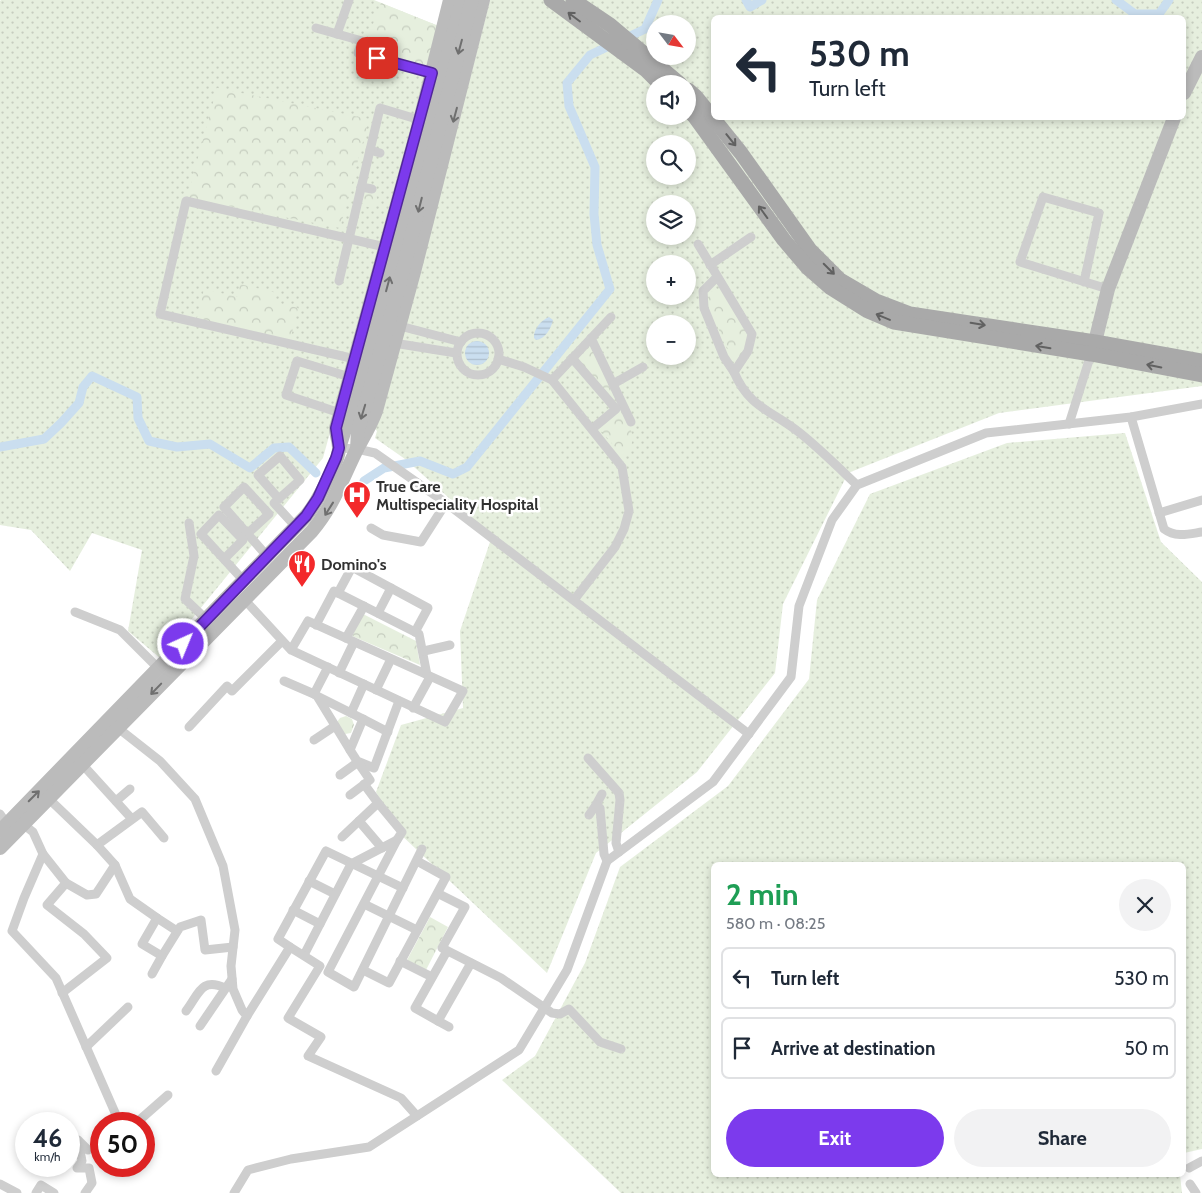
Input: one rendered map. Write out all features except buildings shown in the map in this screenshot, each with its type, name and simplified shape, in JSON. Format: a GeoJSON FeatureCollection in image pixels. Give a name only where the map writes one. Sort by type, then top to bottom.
{"type":"FeatureCollection","features":[{"type":"Feature","properties":{"kind":"main road"},"geometry":{"type":"LineString","coordinates":[[339,448],[336,433],[340,413],[420,120],[450,0]]}},
{"type":"Feature","properties":{"kind":"main road"},"geometry":{"type":"LineString","coordinates":[[0,848],[118,728],[241,590],[267,556],[306,516],[318,498],[333,467],[370,351],[462,0]]}},
{"type":"Feature","properties":{"kind":"main road"},"geometry":{"type":"LineString","coordinates":[[357,449],[358,430],[395,301],[472,0]]}},
{"type":"Feature","properties":{"kind":"main road"},"geometry":{"type":"LineString","coordinates":[[2,823],[159,669],[206,619],[312,531],[324,517],[342,485],[357,449],[372,424],[376,411],[400,326],[483,0]]}},
{"type":"Feature","properties":{"kind":"main road"},"geometry":{"type":"LineString","coordinates":[[551,0],[597,34],[634,54],[666,75]]}},
{"type":"Feature","properties":{"kind":"main road"},"geometry":{"type":"LineString","coordinates":[[573,0],[610,25],[652,75]]}},
{"type":"Feature","properties":{"kind":"main road"},"geometry":{"type":"LineString","coordinates":[[1186,89],[1202,57]]}},
{"type":"Feature","properties":{"kind":"main road"},"geometry":{"type":"LineString","coordinates":[[696,98],[711,116]]}},
{"type":"Feature","properties":{"kind":"main road"},"geometry":{"type":"LineString","coordinates":[[696,118],[784,240],[807,266],[831,288],[866,310],[894,322],[1202,360]]}},
{"type":"Feature","properties":{"kind":"main road"},"geometry":{"type":"LineString","coordinates":[[714,120],[741,153],[810,250],[840,280],[876,301],[910,314],[1093,348],[1202,375]]}},
{"type":"Feature","properties":{"kind":"main road"},"geometry":{"type":"LineString","coordinates":[[1093,348],[1108,289],[1173,120]]}},
{"type":"Feature","properties":{"kind":"street"},"geometry":{"type":"LineString","coordinates":[[337,34],[349,0]]}},
{"type":"Feature","properties":{"kind":"street"},"geometry":{"type":"LineString","coordinates":[[316,28],[362,41],[358,53],[432,73]]}},
{"type":"Feature","properties":{"kind":"street"},"geometry":{"type":"LineString","coordinates":[[339,281],[380,108],[420,120]]}},
{"type":"Feature","properties":{"kind":"street"},"geometry":{"type":"LineString","coordinates":[[370,150],[380,153]]}},
{"type":"Feature","properties":{"kind":"street"},"geometry":{"type":"LineString","coordinates":[[361,187],[372,189]]}},
{"type":"Feature","properties":{"kind":"street"},"geometry":{"type":"LineString","coordinates":[[1084,282],[1100,213],[1043,198],[1020,262],[1084,282],[1108,289]]}},
{"type":"Feature","properties":{"kind":"street"},"geometry":{"type":"LineString","coordinates":[[355,359],[160,314],[186,201],[385,247]]}},
{"type":"Feature","properties":{"kind":"street"},"geometry":{"type":"LineString","coordinates":[[710,265],[751,237]]}},
{"type":"Feature","properties":{"kind":"street"},"geometry":{"type":"LineString","coordinates":[[698,244],[752,334],[748,350],[734,372]]}},
{"type":"Feature","properties":{"kind":"street"},"geometry":{"type":"LineString","coordinates":[[717,276],[704,291],[704,308],[724,357],[734,372],[740,386],[761,408],[799,432],[857,485]]}},
{"type":"Feature","properties":{"kind":"street"},"geometry":{"type":"LineString","coordinates":[[367,315],[461,342]]}},
{"type":"Feature","properties":{"kind":"street"},"geometry":{"type":"LineString","coordinates":[[552,380],[611,316]]}},
{"type":"Feature","properties":{"kind":"street"},"geometry":{"type":"LineString","coordinates":[[363,331],[395,343],[456,353]]}},
{"type":"Feature","properties":{"kind":"street"},"geometry":{"type":"LineString","coordinates":[[474,334],[488,336],[497,346],[498,359],[492,370],[485,374],[471,375],[460,366],[456,353],[461,342],[474,334]]}},
{"type":"Feature","properties":{"kind":"street"},"geometry":{"type":"LineString","coordinates":[[591,338],[613,384],[619,406]]}},
{"type":"Feature","properties":{"kind":"street"},"geometry":{"type":"LineString","coordinates":[[1069,424],[1093,348]]}},
{"type":"Feature","properties":{"kind":"street"},"geometry":{"type":"LineString","coordinates":[[572,358],[632,422]]}},
{"type":"Feature","properties":{"kind":"street"},"geometry":{"type":"LineString","coordinates":[[498,359],[524,367],[552,380],[622,467],[629,511],[624,529],[615,547],[574,600]]}},
{"type":"Feature","properties":{"kind":"street"},"geometry":{"type":"LineString","coordinates":[[340,413],[286,395],[296,361],[350,377]]}},
{"type":"Feature","properties":{"kind":"street"},"geometry":{"type":"LineString","coordinates":[[613,384],[643,367]]}},
{"type":"Feature","properties":{"kind":"street"},"geometry":{"type":"LineString","coordinates":[[234,1193],[248,1170],[291,1159],[370,1147],[518,1050],[567,970],[607,860],[713,782],[791,677],[799,606],[832,520],[857,485],[986,433],[1131,417],[1202,404]]}},
{"type":"Feature","properties":{"kind":"street"},"geometry":{"type":"LineString","coordinates":[[592,429],[619,406]]}},
{"type":"Feature","properties":{"kind":"street"},"geometry":{"type":"LineString","coordinates":[[1131,417],[1164,529],[1170,533],[1183,535],[1202,532]]}},
{"type":"Feature","properties":{"kind":"street"},"geometry":{"type":"LineString","coordinates":[[339,448],[375,453],[446,503],[749,734]]}},
{"type":"Feature","properties":{"kind":"street"},"geometry":{"type":"LineString","coordinates":[[279,499],[258,475],[280,456],[300,480],[279,499],[274,503],[296,527]]}},
{"type":"Feature","properties":{"kind":"street"},"geometry":{"type":"LineString","coordinates":[[248,534],[269,514],[244,487],[224,507],[267,556]]}},
{"type":"Feature","properties":{"kind":"street"},"geometry":{"type":"LineString","coordinates":[[1159,513],[1202,500]]}},
{"type":"Feature","properties":{"kind":"street"},"geometry":{"type":"LineString","coordinates":[[371,528],[383,535],[421,542],[446,503]]}},
{"type":"Feature","properties":{"kind":"street"},"geometry":{"type":"LineString","coordinates":[[224,559],[243,540],[219,515],[201,534],[224,559],[241,590],[291,650],[445,722],[463,691],[308,621],[291,650]]}},
{"type":"Feature","properties":{"kind":"street"},"geometry":{"type":"LineString","coordinates":[[189,523],[194,556],[185,599],[206,619]]}},
{"type":"Feature","properties":{"kind":"street"},"geometry":{"type":"LineString","coordinates":[[338,593],[352,567],[428,608],[415,632]]}},
{"type":"Feature","properties":{"kind":"street"},"geometry":{"type":"LineString","coordinates":[[378,613],[391,588]]}},
{"type":"Feature","properties":{"kind":"street"},"geometry":{"type":"LineString","coordinates":[[316,625],[334,591],[419,634],[429,676],[413,708]]}},
{"type":"Feature","properties":{"kind":"street"},"geometry":{"type":"LineString","coordinates":[[339,673],[364,606]]}},
{"type":"Feature","properties":{"kind":"street"},"geometry":{"type":"LineString","coordinates":[[75,612],[120,630],[159,669]]}},
{"type":"Feature","properties":{"kind":"street"},"geometry":{"type":"LineString","coordinates":[[189,727],[227,686],[232,691],[282,641]]}},
{"type":"Feature","properties":{"kind":"street"},"geometry":{"type":"LineString","coordinates":[[424,651],[450,645]]}},
{"type":"Feature","properties":{"kind":"street"},"geometry":{"type":"LineString","coordinates":[[376,690],[391,659]]}},
{"type":"Feature","properties":{"kind":"street"},"geometry":{"type":"LineString","coordinates":[[315,695],[328,667]]}},
{"type":"Feature","properties":{"kind":"street"},"geometry":{"type":"LineString","coordinates":[[284,681],[388,732]]}},
{"type":"Feature","properties":{"kind":"street"},"geometry":{"type":"LineString","coordinates":[[351,713],[364,684]]}},
{"type":"Feature","properties":{"kind":"street"},"geometry":{"type":"LineString","coordinates":[[315,695],[370,780],[350,795]]}},
{"type":"Feature","properties":{"kind":"street"},"geometry":{"type":"LineString","coordinates":[[357,762],[374,768],[399,701]]}},
{"type":"Feature","properties":{"kind":"street"},"geometry":{"type":"LineString","coordinates":[[350,750],[363,720]]}},
{"type":"Feature","properties":{"kind":"street"},"geometry":{"type":"LineString","coordinates":[[314,740],[335,726]]}},
{"type":"Feature","properties":{"kind":"street"},"geometry":{"type":"LineString","coordinates":[[118,728],[160,762],[195,798],[223,866],[235,930],[233,989],[242,1010],[247,1016]]}},
{"type":"Feature","properties":{"kind":"street"},"geometry":{"type":"LineString","coordinates":[[588,758],[619,793],[616,843],[619,852]]}},
{"type":"Feature","properties":{"kind":"street"},"geometry":{"type":"LineString","coordinates":[[340,775],[357,762]]}},
{"type":"Feature","properties":{"kind":"street"},"geometry":{"type":"LineString","coordinates":[[82,764],[132,819]]}},
{"type":"Feature","properties":{"kind":"street"},"geometry":{"type":"LineString","coordinates":[[328,972],[402,832],[364,784]]}},
{"type":"Feature","properties":{"kind":"street"},"geometry":{"type":"LineString","coordinates":[[116,801],[130,789]]}},
{"type":"Feature","properties":{"kind":"street"},"geometry":{"type":"LineString","coordinates":[[589,815],[602,794]]}},
{"type":"Feature","properties":{"kind":"street"},"geometry":{"type":"LineString","coordinates":[[48,798],[115,865],[130,899],[177,931]]}},
{"type":"Feature","properties":{"kind":"street"},"geometry":{"type":"LineString","coordinates":[[342,837],[378,804]]}},
{"type":"Feature","properties":{"kind":"street"},"geometry":{"type":"LineString","coordinates":[[596,805],[600,808],[602,814],[604,854],[607,860]]}},
{"type":"Feature","properties":{"kind":"street"},"geometry":{"type":"LineString","coordinates":[[97,845],[142,812],[164,838]]}},
{"type":"Feature","properties":{"kind":"street"},"geometry":{"type":"LineString","coordinates":[[359,821],[382,848]]}},
{"type":"Feature","properties":{"kind":"street"},"geometry":{"type":"LineString","coordinates":[[23,824],[33,832],[43,854],[66,883],[87,895],[96,894],[115,865]]}},
{"type":"Feature","properties":{"kind":"street"},"geometry":{"type":"LineString","coordinates":[[304,955],[351,864],[397,840]]}},
{"type":"Feature","properties":{"kind":"street"},"geometry":{"type":"LineString","coordinates":[[403,888],[326,851],[278,939],[354,988],[417,861],[422,849]]}},
{"type":"Feature","properties":{"kind":"street"},"geometry":{"type":"LineString","coordinates":[[43,854],[12,931],[56,978],[115,1112]]}},
{"type":"Feature","properties":{"kind":"street"},"geometry":{"type":"LineString","coordinates":[[363,970],[388,983],[446,877],[417,861]]}},
{"type":"Feature","properties":{"kind":"street"},"geometry":{"type":"LineString","coordinates":[[309,881],[336,894]]}},
{"type":"Feature","properties":{"kind":"street"},"geometry":{"type":"LineString","coordinates":[[62,993],[107,958],[84,934],[47,905],[66,883]]}},
{"type":"Feature","properties":{"kind":"street"},"geometry":{"type":"LineString","coordinates":[[441,895],[465,907],[442,948],[501,978],[552,1013],[560,1014],[568,1009],[600,1042],[622,1049]]}},
{"type":"Feature","properties":{"kind":"street"},"geometry":{"type":"LineString","coordinates":[[364,904],[417,930]]}},
{"type":"Feature","properties":{"kind":"street"},"geometry":{"type":"LineString","coordinates":[[293,910],[320,924]]}},
{"type":"Feature","properties":{"kind":"street"},"geometry":{"type":"LineString","coordinates":[[157,918],[142,944],[162,956]]}},
{"type":"Feature","properties":{"kind":"street"},"geometry":{"type":"LineString","coordinates":[[152,974],[180,927],[200,920],[205,950],[233,947]]}},
{"type":"Feature","properties":{"kind":"street"},"geometry":{"type":"LineString","coordinates":[[216,1071],[247,1016],[290,947]]}},
{"type":"Feature","properties":{"kind":"street"},"geometry":{"type":"LineString","coordinates":[[447,951],[415,1008],[449,1027]]}},
{"type":"Feature","properties":{"kind":"street"},"geometry":{"type":"LineString","coordinates":[[400,961],[432,978]]}},
{"type":"Feature","properties":{"kind":"street"},"geometry":{"type":"LineString","coordinates":[[438,1021],[471,963]]}},
{"type":"Feature","properties":{"kind":"street"},"geometry":{"type":"LineString","coordinates":[[320,966],[288,1018],[320,1037],[308,1056],[401,1098],[417,1116]]}},
{"type":"Feature","properties":{"kind":"street"},"geometry":{"type":"LineString","coordinates":[[200,1026],[232,979]]}},
{"type":"Feature","properties":{"kind":"street"},"geometry":{"type":"LineString","coordinates":[[186,1012],[203,987],[208,984],[216,984],[225,988]]}},
{"type":"Feature","properties":{"kind":"street"},"geometry":{"type":"LineString","coordinates":[[86,1047],[128,1006]]}},
{"type":"Feature","properties":{"kind":"street"},"geometry":{"type":"LineString","coordinates":[[149,1112],[168,1095]]}},
{"type":"Feature","properties":{"kind":"street"},"geometry":{"type":"LineString","coordinates":[[85,1193],[92,1183],[88,1168],[77,1168],[82,1161],[78,1140],[88,1150]]}},
{"type":"Feature","properties":{"kind":"street"},"geometry":{"type":"LineString","coordinates":[[1190,1168],[1202,1161]]}},
{"type":"Feature","properties":{"kind":"street"},"geometry":{"type":"LineString","coordinates":[[0,1184],[17,1193]]}},
{"type":"Feature","properties":{"kind":"street"},"geometry":{"type":"LineString","coordinates":[[1190,1184],[1196,1193]]}},
{"type":"Feature","properties":{"kind":"street"},"geometry":{"type":"LineString","coordinates":[[36,1193],[41,1185],[54,1193]]}},
{"type":"Feature","properties":{"kind":"green space"},"geometry":{"type":"Polygon","coordinates":[[[1,0],[374,0],[441,27],[323,458],[160,658],[128,631],[142,550],[92,533],[70,571],[31,530],[0,525],[1,0]]]}},
{"type":"Feature","properties":{"kind":"green space"},"geometry":{"type":"Polygon","coordinates":[[[490,0],[1202,0],[1202,386],[999,413],[848,473],[783,604],[775,673],[697,772],[596,853],[547,973],[398,832],[376,792],[401,725],[463,708],[460,631],[492,536],[405,459],[375,438],[377,431],[373,427],[490,0]]]}},
{"type":"Feature","properties":{"kind":"green space"},"geometry":{"type":"Polygon","coordinates":[[[381,3],[441,27],[430,69],[361,56],[381,3]]]}},
{"type":"Feature","properties":{"kind":"green space"},"geometry":{"type":"Polygon","coordinates":[[[217,88],[369,119],[340,228],[187,198],[217,88]]]}},
{"type":"Feature","properties":{"kind":"green space"},"geometry":{"type":"Polygon","coordinates":[[[369,191],[375,193],[377,199],[375,205],[369,207],[363,205],[361,199],[363,193],[369,191]]]}},
{"type":"Feature","properties":{"kind":"green space"},"geometry":{"type":"Polygon","coordinates":[[[240,284],[277,293],[275,302],[298,308],[290,341],[197,318],[204,289],[237,297],[240,284]]]}},
{"type":"Feature","properties":{"kind":"green space"},"geometry":{"type":"Polygon","coordinates":[[[716,289],[723,291],[748,335],[746,346],[735,364],[709,309],[709,293],[716,289]]]}},
{"type":"Feature","properties":{"kind":"green space"},"geometry":{"type":"Polygon","coordinates":[[[591,346],[618,401],[616,403],[577,361],[591,346]]]}},
{"type":"Feature","properties":{"kind":"green space"},"geometry":{"type":"Polygon","coordinates":[[[619,411],[632,434],[631,445],[623,457],[600,429],[619,411]]]}},
{"type":"Feature","properties":{"kind":"green space"},"geometry":{"type":"Polygon","coordinates":[[[1125,433],[1161,542],[1202,582],[1202,1149],[1186,1153],[1186,862],[711,862],[711,1177],[1180,1177],[1182,1193],[621,1193],[502,1080],[535,1056],[585,963],[620,867],[728,786],[809,679],[817,600],[870,494],[1007,443],[1125,433]]]}},
{"type":"Feature","properties":{"kind":"green space"},"geometry":{"type":"Polygon","coordinates":[[[363,614],[416,641],[420,665],[352,636],[363,614]]]}},
{"type":"Feature","properties":{"kind":"green space"},"geometry":{"type":"Polygon","coordinates":[[[346,716],[352,719],[354,725],[351,733],[345,734],[337,722],[340,718],[346,716]]]}},
{"type":"Feature","properties":{"kind":"green space"},"geometry":{"type":"Polygon","coordinates":[[[430,917],[448,927],[426,970],[407,960],[430,917]]]}},
{"type":"Feature","properties":{"kind":"water"},"geometry":{"type":"Polygon","coordinates":[[[549,317],[553,320],[549,330],[545,336],[536,340],[534,335],[536,329],[543,320],[549,317]]]}},
{"type":"Feature","properties":{"kind":"water"},"geometry":{"type":"Polygon","coordinates":[[[472,341],[482,341],[489,348],[489,358],[482,365],[472,365],[465,358],[465,348],[472,341]]]}},
{"type":"Feature","properties":{"kind":"waterway"},"geometry":{"type":"LineString","coordinates":[[364,481],[384,468],[420,461],[453,474],[467,467],[610,289],[597,245],[594,214],[595,167],[569,106],[567,83],[590,55],[645,29],[658,0]]}},
{"type":"Feature","properties":{"kind":"waterway"},"geometry":{"type":"LineString","coordinates":[[746,0],[750,7],[762,0]]}},
{"type":"Feature","properties":{"kind":"waterway"},"geometry":{"type":"LineString","coordinates":[[1116,0],[1135,14],[1159,14],[1169,0]]}},
{"type":"Feature","properties":{"kind":"waterway"},"geometry":{"type":"LineString","coordinates":[[0,447],[44,439],[79,403],[83,387],[92,376],[137,397],[138,418],[149,441],[177,447],[210,444],[250,468],[274,448],[289,447],[316,473]]}},
{"type":"Feature","properties":{"kind":"place","name":"True Care Multispeciality Hospital"},"geometry":{"type":"Point","coordinates":[357,519]}},
{"type":"Feature","properties":{"kind":"place","name":"Domino's"},"geometry":{"type":"Point","coordinates":[302,588]}},
{"type":"Feature","properties":{"kind":"route"},"geometry":{"type":"LineString","coordinates":[[183,644],[306,516],[318,498],[336,458],[339,448],[336,428],[432,73],[377,58]]}}]}
